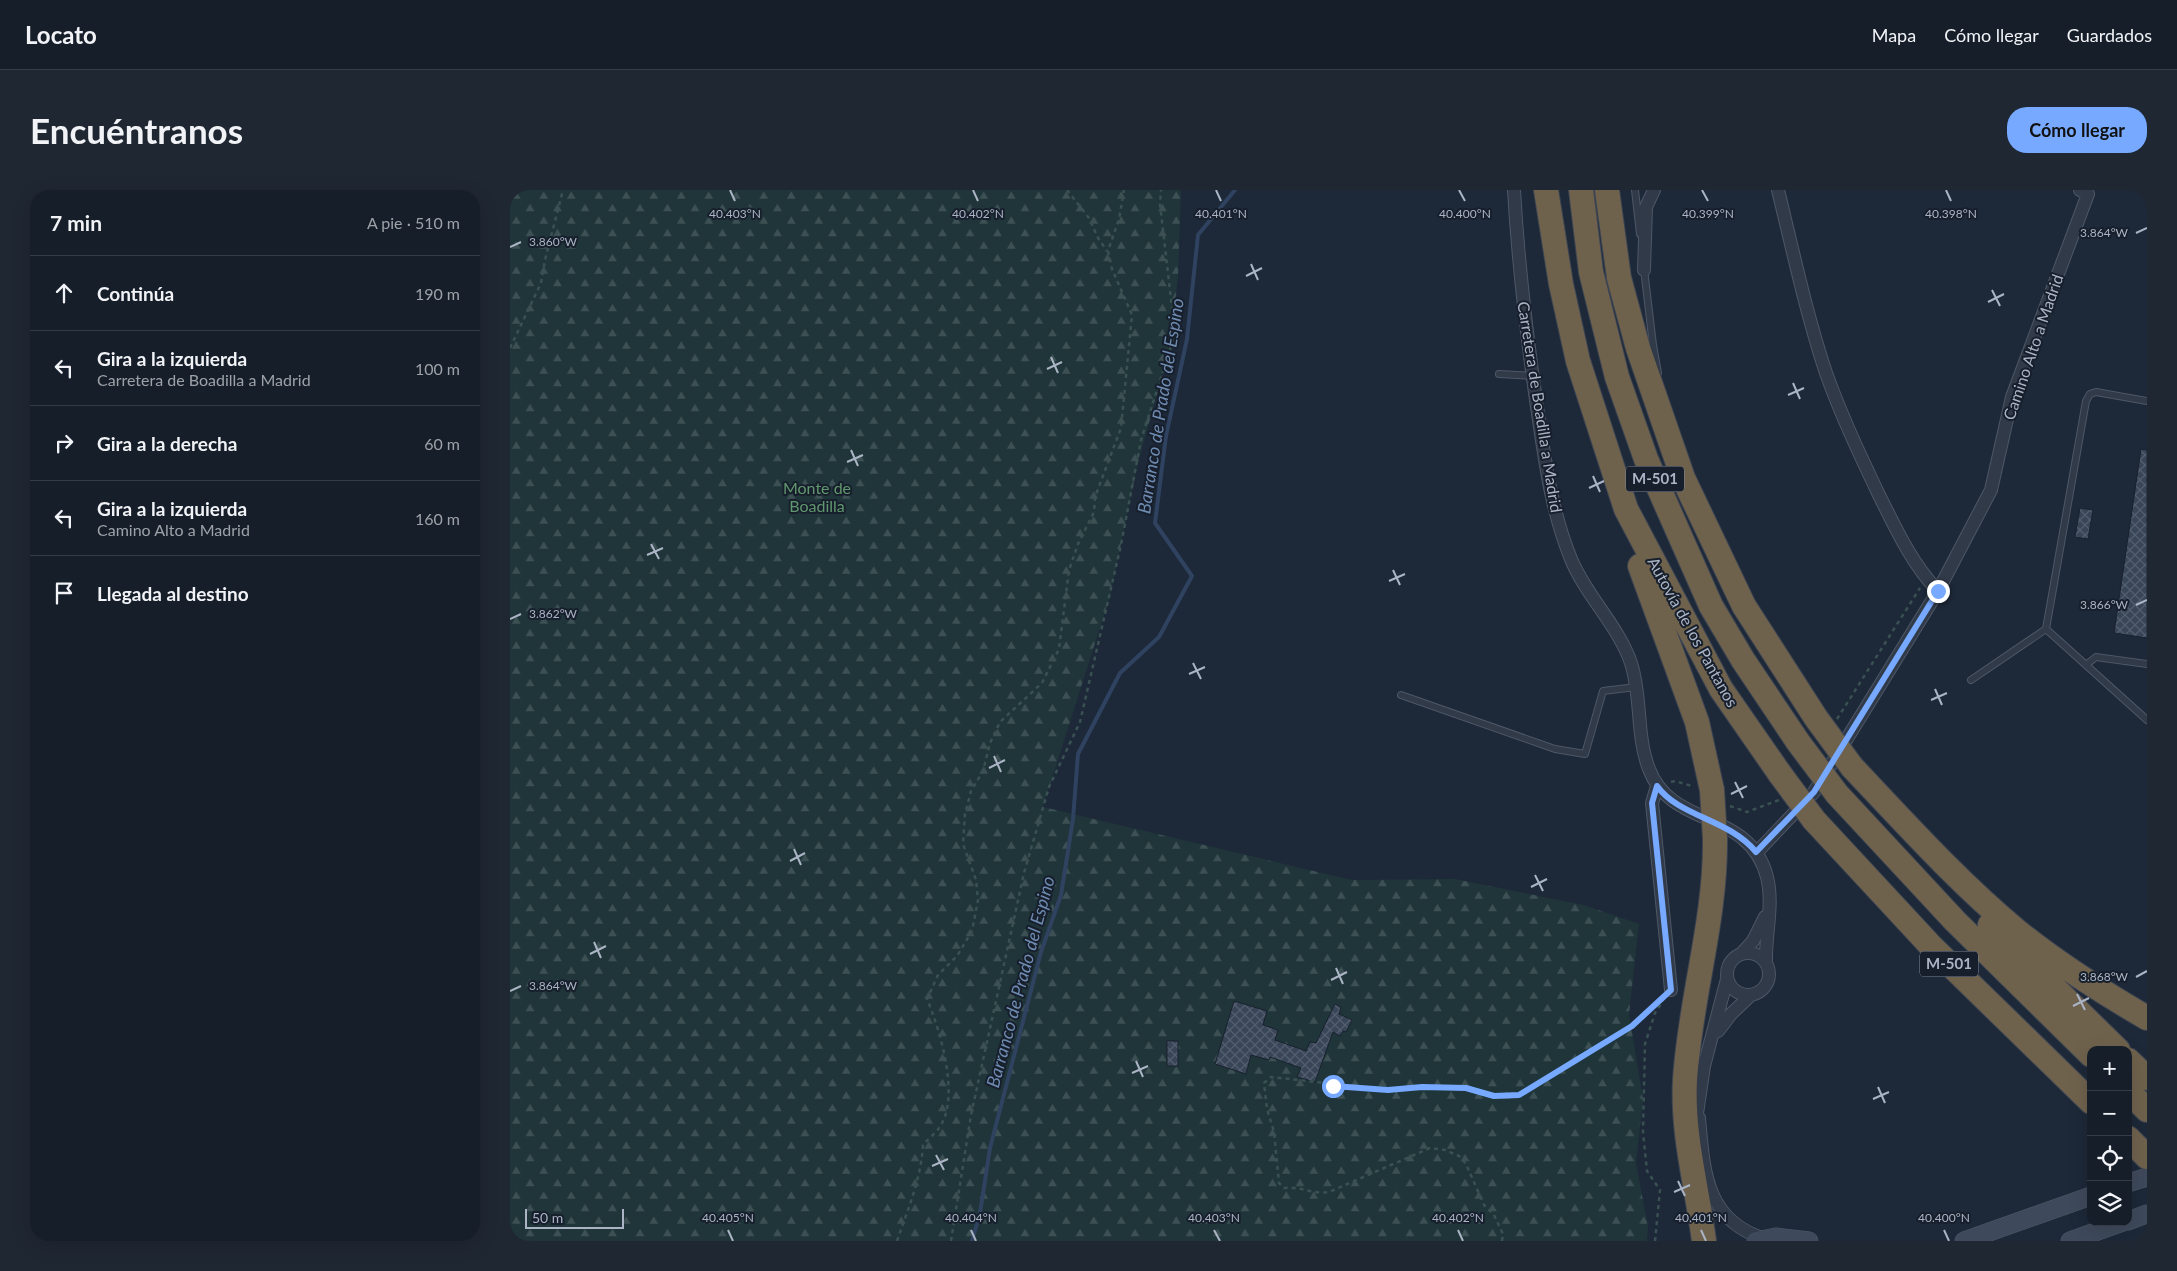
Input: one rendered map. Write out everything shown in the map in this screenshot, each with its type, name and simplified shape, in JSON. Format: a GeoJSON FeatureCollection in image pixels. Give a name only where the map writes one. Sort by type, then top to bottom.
{"type":"FeatureCollection","features":[{"type":"Feature","properties":{"kind":"highway","name":"Autovía de los Pantanos"},"geometry":{"type":"LineString","coordinates":[[1546,190],[1561,284],[1578,361],[1626,509],[1683,621],[1721,690],[1814,820],[1930,945],[2087,1098]]}},
{"type":"Feature","properties":{"kind":"highway","name":"Autovía de los Pantanos"},"geometry":{"type":"LineString","coordinates":[[1581,190],[1591,272],[1617,377],[1646,459],[1711,606],[1743,660],[1798,742],[1837,794],[1948,914],[2087,1051]]}},
{"type":"Feature","properties":{"kind":"highway"},"geometry":{"type":"LineString","coordinates":[[1607,190],[1619,278],[1638,348],[1683,478],[1744,606],[1816,718],[1890,820],[1946,880],[2114,1046]]}},
{"type":"Feature","properties":{"kind":"highway"},"geometry":{"type":"LineString","coordinates":[[1626,509],[1629,540],[1665,631],[1697,722],[1712,790],[1715,839],[1714,886],[1685,1079],[1686,1135],[1704,1235]]}},
{"type":"Feature","properties":{"kind":"highway"},"geometry":{"type":"LineString","coordinates":[[1852,767],[1980,898],[2018,931],[2104,993],[2147,1018]]}},
{"type":"Feature","properties":{"kind":"highway"},"geometry":{"type":"LineString","coordinates":[[2132,1064],[2147,1078]]}},
{"type":"Feature","properties":{"kind":"highway"},"geometry":{"type":"LineString","coordinates":[[2132,1096],[2147,1110]]}},
{"type":"Feature","properties":{"kind":"highway"},"geometry":{"type":"LineString","coordinates":[[2132,1142],[2147,1157]]}},
{"type":"Feature","properties":{"kind":"street","name":"Carretera de Boadilla a Madrid"},"geometry":{"type":"LineString","coordinates":[[1514,190],[1517,246],[1533,376],[1550,485],[1559,524],[1572,560],[1587,590],[1625,648],[1636,687],[1643,748],[1648,768],[1657,786]]}},
{"type":"Feature","properties":{"kind":"street"},"geometry":{"type":"LineString","coordinates":[[1644,270],[1646,207],[1654,190]]}},
{"type":"Feature","properties":{"kind":"street"},"geometry":{"type":"LineString","coordinates":[[1778,190],[1802,292],[1826,374],[1858,450],[1895,527],[1916,565],[1938,591]]}},
{"type":"Feature","properties":{"kind":"street","name":"Camino Alto a Madrid"},"geometry":{"type":"LineString","coordinates":[[1756,852],[1814,792],[1938,591],[1991,490],[2012,397],[2084,192]]}},
{"type":"Feature","properties":{"kind":"street"},"geometry":{"type":"LineString","coordinates":[[1657,786],[1672,802],[1733,831],[1747,841],[1756,852],[1768,879],[1769,903],[1766,963]]}},
{"type":"Feature","properties":{"kind":"street"},"geometry":{"type":"LineString","coordinates":[[1657,786],[1652,803],[1668,995]]}},
{"type":"Feature","properties":{"kind":"street"},"geometry":{"type":"LineString","coordinates":[[1704,1235],[1695,1140],[1698,1100],[1730,963],[1753,941],[1761,926],[1769,903]]}},
{"type":"Feature","properties":{"kind":"street"},"geometry":{"type":"LineString","coordinates":[[1710,1044],[1731,1014],[1751,995],[1763,989],[1767,983],[1769,969],[1766,963],[1759,955],[1742,953]]}},
{"type":"Feature","properties":{"kind":"street"},"geometry":{"type":"LineString","coordinates":[[1727,979],[1739,993],[1751,995]]}},
{"type":"Feature","properties":{"kind":"street"},"geometry":{"type":"LineString","coordinates":[[1698,1100],[1704,1164],[1714,1199],[1728,1219],[1742,1230],[1760,1240],[1782,1237],[1809,1241]]}},
{"type":"Feature","properties":{"kind":"street"},"geometry":{"type":"LineString","coordinates":[[2132,1182],[2147,1177]]}},
{"type":"Feature","properties":{"kind":"street"},"geometry":{"type":"LineString","coordinates":[[1964,1241],[2087,1197]]}},
{"type":"Feature","properties":{"kind":"street"},"geometry":{"type":"LineString","coordinates":[[2132,1219],[2147,1214]]}},
{"type":"Feature","properties":{"kind":"street"},"geometry":{"type":"LineString","coordinates":[[2070,1241],[2112,1226]]}},
{"type":"Feature","properties":{"kind":"lane"},"geometry":{"type":"LineString","coordinates":[[1635,190],[1653,345],[1660,382]]}},
{"type":"Feature","properties":{"kind":"lane"},"geometry":{"type":"LineString","coordinates":[[1499,374],[1533,376]]}},
{"type":"Feature","properties":{"kind":"lane"},"geometry":{"type":"LineString","coordinates":[[1971,680],[2046,629],[2086,401],[2090,394],[2096,392],[2147,401]]}},
{"type":"Feature","properties":{"kind":"lane"},"geometry":{"type":"LineString","coordinates":[[1664,400],[1683,478]]}},
{"type":"Feature","properties":{"kind":"lane"},"geometry":{"type":"LineString","coordinates":[[2046,629],[2147,720]]}},
{"type":"Feature","properties":{"kind":"lane"},"geometry":{"type":"LineString","coordinates":[[2086,665],[2096,656],[2147,664]]}},
{"type":"Feature","properties":{"kind":"lane"},"geometry":{"type":"LineString","coordinates":[[1401,695],[1555,749],[1585,754],[1603,691],[1636,687]]}},
{"type":"Feature","properties":{"kind":"path"},"geometry":{"type":"LineString","coordinates":[[510,348],[541,284],[562,190]]}},
{"type":"Feature","properties":{"kind":"path"},"geometry":{"type":"LineString","coordinates":[[897,1241],[922,1165],[923,1145],[940,1128],[948,1106],[949,1078],[938,1023],[927,999],[938,975],[957,956],[972,931],[978,900],[976,880],[963,844],[965,814],[969,799],[984,771],[990,743],[1000,722],[1042,683],[1059,649],[1069,570],[1078,544],[1094,512],[1095,498],[1121,428],[1132,315],[1112,269],[1108,252],[1098,238],[1089,218],[1067,190]]}},
{"type":"Feature","properties":{"kind":"path"},"geometry":{"type":"LineString","coordinates":[[1108,252],[1119,219],[1124,190]]}},
{"type":"Feature","properties":{"kind":"path"},"geometry":{"type":"LineString","coordinates":[[951,1241],[971,1115],[1024,873],[1049,787],[1080,722],[1121,545],[1141,440],[1175,334],[1160,204],[1161,190]]}},
{"type":"Feature","properties":{"kind":"path"},"geometry":{"type":"LineString","coordinates":[[1502,1241],[1503,1234],[1494,1215],[1484,1205],[1466,1164],[1459,1156],[1444,1150],[1430,1148],[1329,1192],[1320,1194],[1297,1186],[1284,1188],[1279,1183],[1274,1132],[1267,1109],[1264,1082],[1271,1077],[1333,1086],[1388,1090],[1422,1087],[1466,1088],[1494,1096],[1519,1095],[1632,1026],[1668,995]]}},
{"type":"Feature","properties":{"kind":"path"},"geometry":{"type":"LineString","coordinates":[[1655,1241],[1660,1190],[1647,1171],[1643,1132],[1645,1044],[1655,1013],[1668,995]]}},
{"type":"Feature","properties":{"kind":"green space","name":"Monte de Boadilla"},"geometry":{"type":"Polygon","coordinates":[[[510,190],[1181,190],[1178,277],[1170,347],[1138,463],[1110,596],[1043,807],[1352,880],[1455,879],[1584,905],[1639,924],[1629,1014],[1643,1099],[1636,1163],[1648,1227],[1647,1241],[510,1241],[510,190]]]}},
{"type":"Feature","properties":{"kind":"building"},"geometry":{"type":"Polygon","coordinates":[[[2141,449],[2147,450],[2147,638],[2114,633],[2141,449]]]}},
{"type":"Feature","properties":{"kind":"building"},"geometry":{"type":"Polygon","coordinates":[[[2080,508],[2093,510],[2088,539],[2075,537],[2080,508]]]}},
{"type":"Feature","properties":{"kind":"building"},"geometry":{"type":"Polygon","coordinates":[[[1234,1001],[1267,1011],[1263,1025],[1278,1030],[1275,1040],[1306,1051],[1310,1042],[1316,1043],[1335,1004],[1341,1007],[1339,1014],[1352,1020],[1346,1032],[1343,1031],[1340,1036],[1333,1032],[1315,1082],[1297,1077],[1301,1068],[1270,1057],[1269,1060],[1251,1055],[1246,1074],[1215,1064],[1234,1001]]]}},
{"type":"Feature","properties":{"kind":"building"},"geometry":{"type":"Polygon","coordinates":[[[1167,1041],[1178,1041],[1178,1066],[1167,1066],[1167,1041]]]}},
{"type":"Feature","properties":{"kind":"waterway","name":"Barranco de Prado del Espino"},"geometry":{"type":"LineString","coordinates":[[972,1241],[980,1213],[990,1148],[1041,952],[1061,895],[1073,819],[1078,754],[1120,673],[1159,637],[1192,576],[1155,523],[1166,436],[1187,339],[1198,235],[1235,190]]}},
{"type":"Feature","properties":{"kind":"route"},"geometry":{"type":"LineString","coordinates":[[1333,1086],[1388,1090],[1422,1087],[1466,1088],[1494,1096],[1519,1095],[1632,1026],[1664,999],[1671,990],[1652,803],[1653,792],[1657,786],[1672,802],[1733,831],[1747,841],[1756,852],[1814,792],[1938,591]]}}]}
